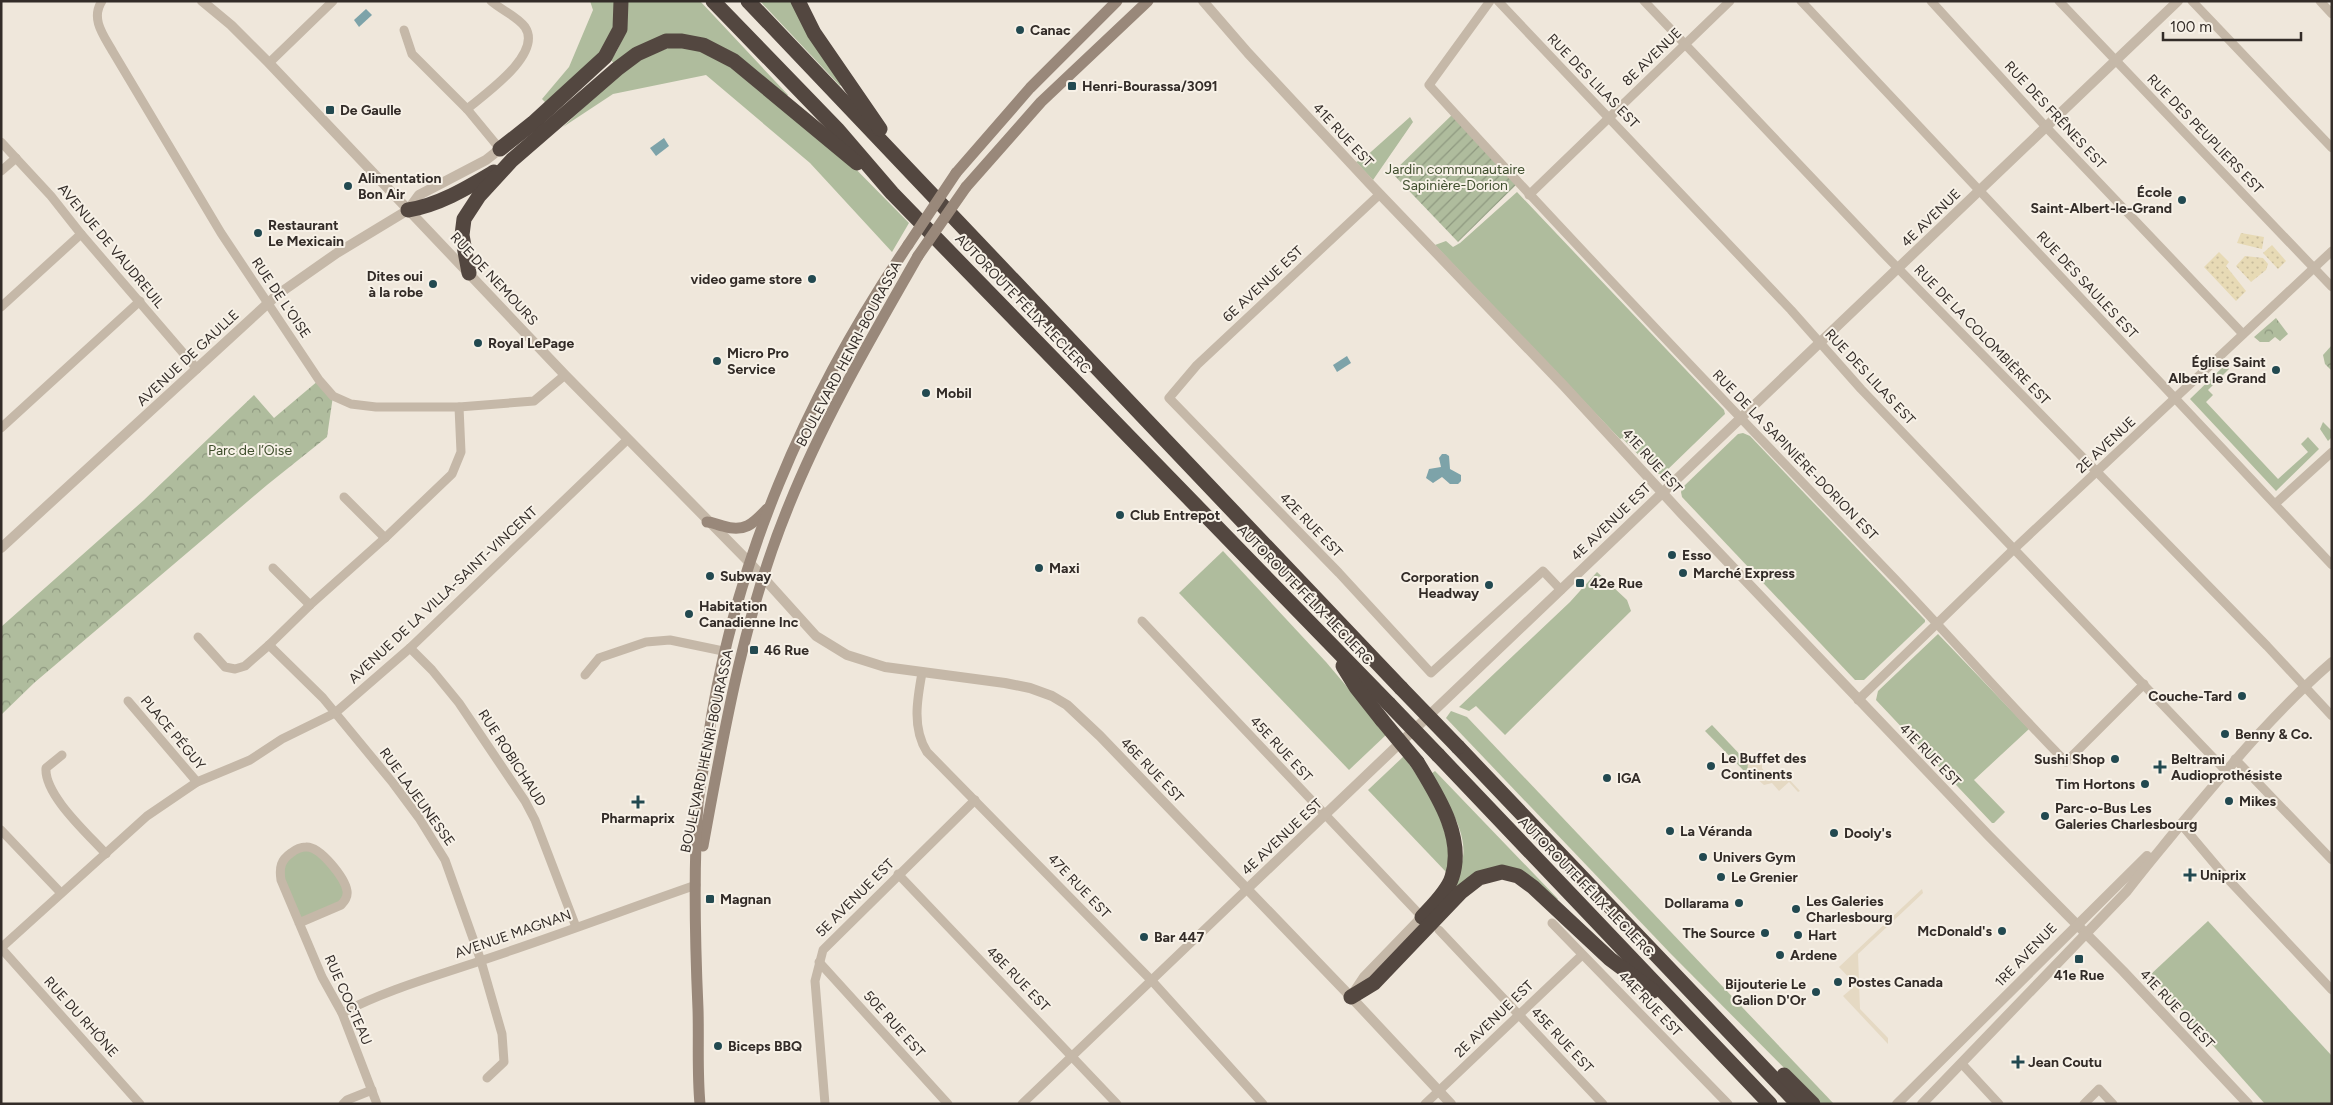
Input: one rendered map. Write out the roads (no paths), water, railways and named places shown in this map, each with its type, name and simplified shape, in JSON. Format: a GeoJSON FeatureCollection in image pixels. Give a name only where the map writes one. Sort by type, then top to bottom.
{"type":"FeatureCollection","features":[{"type":"Feature","properties":{"kind":"highway"},"geometry":{"type":"LineString","coordinates":[[500,149],[533,123],[604,57],[620,29],[621,1]]}},
{"type":"Feature","properties":{"kind":"highway","name":"AUTOROUTE FÉLIX-LECLERC"},"geometry":{"type":"LineString","coordinates":[[713,1],[837,129],[892,193],[1438,755],[1770,1104]]}},
{"type":"Feature","properties":{"kind":"highway","name":"AUTOROUTE FÉLIX-LECLERC"},"geometry":{"type":"LineString","coordinates":[[748,1],[1798,1104]]}},
{"type":"Feature","properties":{"kind":"highway"},"geometry":{"type":"LineString","coordinates":[[798,1],[814,33],[906,168]]}},
{"type":"Feature","properties":{"kind":"highway"},"geometry":{"type":"LineString","coordinates":[[469,273],[462,235],[464,219],[478,196],[512,160],[637,54],[666,41],[682,41],[703,45],[734,61],[892,193]]}},
{"type":"Feature","properties":{"kind":"highway"},"geometry":{"type":"LineString","coordinates":[[408,210],[428,206],[472,185],[512,160]]}},
{"type":"Feature","properties":{"kind":"highway"},"geometry":{"type":"LineString","coordinates":[[1324,638],[1356,687],[1417,762],[1439,798],[1452,832],[1455,859],[1452,878],[1422,917]]}},
{"type":"Feature","properties":{"kind":"highway"},"geometry":{"type":"LineString","coordinates":[[1352,997],[1374,983],[1461,892],[1479,878],[1502,872],[1518,876],[1526,882],[1610,959],[1680,1010]]}},
{"type":"Feature","properties":{"kind":"highway"},"geometry":{"type":"LineString","coordinates":[[1629,927],[1667,954],[1813,1104]]}},
{"type":"Feature","properties":{"kind":"main road","name":"BOULEVARD HENRI-BOURASSA"},"geometry":{"type":"LineString","coordinates":[[700,1104],[696,885],[698,804],[711,710],[723,652],[750,563],[771,504],[809,414],[873,296],[956,174],[1030,88],[1117,1]]}},
{"type":"Feature","properties":{"kind":"main road","name":"BOULEVARD HENRI-BOURASSA"},"geometry":{"type":"LineString","coordinates":[[696,885],[733,687],[762,578],[789,505],[830,417],[918,256],[966,187],[1042,102],[1148,1]]}},
{"type":"Feature","properties":{"kind":"main road"},"geometry":{"type":"LineString","coordinates":[[707,522],[732,529],[744,529],[752,525],[771,504]]}},
{"type":"Feature","properties":{"kind":"street","name":"RUE DE L'OISE"},"geometry":{"type":"LineString","coordinates":[[102,1],[96,16],[112,52],[221,233],[319,380],[333,396],[352,404],[376,407],[459,407],[534,402],[565,375]]}},
{"type":"Feature","properties":{"kind":"street","name":"RUE DE NEMOURS"},"geometry":{"type":"LineString","coordinates":[[202,1],[231,25],[269,63],[565,375],[707,522],[750,563],[762,578]]}},
{"type":"Feature","properties":{"kind":"street"},"geometry":{"type":"LineString","coordinates":[[269,63],[333,1]]}},
{"type":"Feature","properties":{"kind":"street"},"geometry":{"type":"LineString","coordinates":[[467,109],[509,74],[527,49],[526,29],[520,22],[490,1]]}},
{"type":"Feature","properties":{"kind":"street","name":"41E RUE EST"},"geometry":{"type":"LineString","coordinates":[[1203,1],[1248,53],[1380,194],[1858,700],[2086,935]]}},
{"type":"Feature","properties":{"kind":"street","name":"RUE DE LA SAPINIÈRE-DORION EST"},"geometry":{"type":"LineString","coordinates":[[1490,1],[1429,85],[1529,195],[1938,624],[2066,762],[2144,684]]}},
{"type":"Feature","properties":{"kind":"street","name":"RUE DES LILAS EST"},"geometry":{"type":"LineString","coordinates":[[1498,1],[1820,342],[1861,389],[2225,770]]}},
{"type":"Feature","properties":{"kind":"street","name":"RUE DE LA COLOMBIÈRE EST"},"geometry":{"type":"LineString","coordinates":[[1644,1],[1684,46],[1898,268],[2268,646],[2332,716]]}},
{"type":"Feature","properties":{"kind":"street","name":"8E AVENUE"},"geometry":{"type":"LineString","coordinates":[[1529,195],[1730,1]]}},
{"type":"Feature","properties":{"kind":"street","name":"RUE DES SAULES EST"},"geometry":{"type":"LineString","coordinates":[[1801,1],[2332,565]]}},
{"type":"Feature","properties":{"kind":"street","name":"RUE DES FRÊNES EST"},"geometry":{"type":"LineString","coordinates":[[1931,1],[2046,127],[2243,334]]}},
{"type":"Feature","properties":{"kind":"street","name":"RUE DES PEUPLIERS EST"},"geometry":{"type":"LineString","coordinates":[[2059,1],[2332,287]]}},
{"type":"Feature","properties":{"kind":"street","name":"4E AVENUE"},"geometry":{"type":"LineString","coordinates":[[1702,454],[2178,1]]}},
{"type":"Feature","properties":{"kind":"street"},"geometry":{"type":"LineString","coordinates":[[2192,1],[2332,148]]}},
{"type":"Feature","properties":{"kind":"street"},"geometry":{"type":"LineString","coordinates":[[2320,1],[2332,14]]}},
{"type":"Feature","properties":{"kind":"street"},"geometry":{"type":"LineString","coordinates":[[404,30],[412,54],[467,109],[500,149]]}},
{"type":"Feature","properties":{"kind":"street","name":"AVENUE DE VAUDREUIL"},"geometry":{"type":"LineString","coordinates":[[1,142],[51,196],[81,234],[197,369]]}},
{"type":"Feature","properties":{"kind":"street","name":"AVENUE DE GAULLE"},"geometry":{"type":"LineString","coordinates":[[1,548],[268,303],[323,262],[408,210],[419,195],[486,160],[500,149]]}},
{"type":"Feature","properties":{"kind":"street"},"geometry":{"type":"LineString","coordinates":[[1,171],[16,158]]}},
{"type":"Feature","properties":{"kind":"street","name":"6E AVENUE EST"},"geometry":{"type":"LineString","coordinates":[[1169,398],[1197,365],[1380,194]]}},
{"type":"Feature","properties":{"kind":"street"},"geometry":{"type":"LineString","coordinates":[[1,307],[81,234]]}},
{"type":"Feature","properties":{"kind":"street","name":"2E AVENUE"},"geometry":{"type":"LineString","coordinates":[[1858,700],[2014,549],[2332,252]]}},
{"type":"Feature","properties":{"kind":"street"},"geometry":{"type":"LineString","coordinates":[[1,428],[140,302]]}},
{"type":"Feature","properties":{"kind":"street","name":"42E RUE EST"},"geometry":{"type":"LineString","coordinates":[[1169,398],[1339,573],[1431,673],[1543,572],[1561,590]]}},
{"type":"Feature","properties":{"kind":"street"},"geometry":{"type":"LineString","coordinates":[[198,637],[218,661],[225,667],[235,669],[245,666],[270,645],[310,605],[385,538],[452,474],[461,452],[459,407]]}},
{"type":"Feature","properties":{"kind":"street","name":"AVENUE DE LA VILLA-SAINT-VINCENT"},"geometry":{"type":"LineString","coordinates":[[1,948],[147,816],[197,782],[250,760],[289,735],[335,712],[410,648],[628,440]]}},
{"type":"Feature","properties":{"kind":"street"},"geometry":{"type":"LineString","coordinates":[[2275,504],[2332,452]]}},
{"type":"Feature","properties":{"kind":"street","name":"4E AVENUE EST"},"geometry":{"type":"LineString","coordinates":[[1022,1104],[1152,982],[1702,454]]}},
{"type":"Feature","properties":{"kind":"street"},"geometry":{"type":"LineString","coordinates":[[344,496],[385,538]]}},
{"type":"Feature","properties":{"kind":"street"},"geometry":{"type":"LineString","coordinates":[[273,568],[310,605]]}},
{"type":"Feature","properties":{"kind":"street","name":"46E RUE EST"},"geometry":{"type":"LineString","coordinates":[[762,578],[816,636],[831,647],[866,662],[922,673],[1005,683],[1030,688],[1052,696],[1067,705],[1100,736],[1352,997],[1451,1104]]}},
{"type":"Feature","properties":{"kind":"street","name":"45E RUE EST"},"geometry":{"type":"LineString","coordinates":[[1142,621],[1422,917]]}},
{"type":"Feature","properties":{"kind":"street"},"geometry":{"type":"LineString","coordinates":[[585,675],[599,658],[646,642],[670,640],[723,652]]}},
{"type":"Feature","properties":{"kind":"street","name":"RUE LAJEUNESSE"},"geometry":{"type":"LineString","coordinates":[[270,645],[335,712],[419,818],[446,860],[481,961],[502,1034],[504,1062],[487,1078]]}},
{"type":"Feature","properties":{"kind":"street","name":"RUE ROBICHAUD"},"geometry":{"type":"LineString","coordinates":[[410,648],[432,670],[459,704],[524,801],[535,820],[576,927]]}},
{"type":"Feature","properties":{"kind":"street","name":"1RE AVENUE"},"geometry":{"type":"LineString","coordinates":[[1922,1104],[2127,891],[2225,770],[2304,686],[2332,662]]}},
{"type":"Feature","properties":{"kind":"street","name":"47E RUE EST"},"geometry":{"type":"LineString","coordinates":[[922,673],[917,716],[919,738],[927,752],[1152,982],[1263,1104]]}},
{"type":"Feature","properties":{"kind":"street","name":"PLACE PÉGUY"},"geometry":{"type":"LineString","coordinates":[[128,701],[197,782]]}},
{"type":"Feature","properties":{"kind":"street"},"geometry":{"type":"LineString","coordinates":[[62,754],[46,768],[48,785],[106,854]]}},
{"type":"Feature","properties":{"kind":"street"},"geometry":{"type":"LineString","coordinates":[[2235,759],[2332,860]]}},
{"type":"Feature","properties":{"kind":"street","name":"5E AVENUE EST"},"geometry":{"type":"LineString","coordinates":[[825,1104],[816,990],[819,962],[823,950],[975,800]]}},
{"type":"Feature","properties":{"kind":"street"},"geometry":{"type":"LineString","coordinates":[[2179,826],[2332,990]]}},
{"type":"Feature","properties":{"kind":"street","name":"1RE AVENUE"},"geometry":{"type":"LineString","coordinates":[[1897,1104],[2075,925],[2179,826]]}},
{"type":"Feature","properties":{"kind":"street"},"geometry":{"type":"LineString","coordinates":[[1,830],[61,893]]}},
{"type":"Feature","properties":{"kind":"street","name":"RUE COCTEAU"},"geometry":{"type":"LineString","coordinates":[[299,923],[341,905],[346,900],[347,892],[344,883],[322,854],[306,846],[298,848],[281,862],[281,880],[299,923],[322,977],[342,1013],[378,1104]]}},
{"type":"Feature","properties":{"kind":"street","name":"48E RUE EST"},"geometry":{"type":"LineString","coordinates":[[898,874],[1117,1104]]}},
{"type":"Feature","properties":{"kind":"street","name":"AVENUE MAGNAN"},"geometry":{"type":"LineString","coordinates":[[342,1013],[370,998],[402,986],[481,961],[696,885]]}},
{"type":"Feature","properties":{"kind":"street"},"geometry":{"type":"LineString","coordinates":[[1352,997],[1364,977],[1422,917]]}},
{"type":"Feature","properties":{"kind":"street","name":"44E RUE EST"},"geometry":{"type":"LineString","coordinates":[[1552,923],[1728,1104]]}},
{"type":"Feature","properties":{"kind":"street","name":"45E RUE EST"},"geometry":{"type":"LineString","coordinates":[[1439,930],[1602,1104]]}},
{"type":"Feature","properties":{"kind":"street","name":"41E RUE OUEST"},"geometry":{"type":"LineString","coordinates":[[2086,935],[2248,1104]]}},
{"type":"Feature","properties":{"kind":"street","name":"RUE DU RHÔNE"},"geometry":{"type":"LineString","coordinates":[[1,948],[140,1104]]}},
{"type":"Feature","properties":{"kind":"street","name":"2E AVENUE EST"},"geometry":{"type":"LineString","coordinates":[[1425,1104],[1582,955]]}},
{"type":"Feature","properties":{"kind":"street","name":"50E RUE EST"},"geometry":{"type":"LineString","coordinates":[[819,962],[948,1104]]}},
{"type":"Feature","properties":{"kind":"street"},"geometry":{"type":"LineString","coordinates":[[1962,1064],[1999,1104]]}},
{"type":"Feature","properties":{"kind":"street"},"geometry":{"type":"LineString","coordinates":[[2084,1104],[2099,1089],[2112,1104]]}},
{"type":"Feature","properties":{"kind":"street"},"geometry":{"type":"LineString","coordinates":[[343,1104],[347,1100],[372,1090]]}},
{"type":"Feature","properties":{"kind":"water"},"geometry":{"type":"Polygon","coordinates":[[[366,9],[372,15],[359,27],[354,20],[366,9]]]}},
{"type":"Feature","properties":{"kind":"water"},"geometry":{"type":"Polygon","coordinates":[[[664,138],[669,146],[656,156],[650,148],[664,138]]]}},
{"type":"Feature","properties":{"kind":"water"},"geometry":{"type":"Polygon","coordinates":[[[1347,356],[1351,363],[1337,372],[1333,365],[1347,356]]]}},
{"type":"Feature","properties":{"kind":"water"},"geometry":{"type":"Polygon","coordinates":[[[1442,454],[1449,456],[1450,469],[1461,475],[1461,481],[1458,484],[1450,484],[1442,477],[1433,483],[1426,478],[1429,469],[1441,467],[1439,458],[1442,454]]]}},
{"type":"Feature","properties":{"kind":"place","name":"Canac"},"geometry":{"type":"Point","coordinates":[1020,30]}},
{"type":"Feature","properties":{"kind":"place","name":"Henri-Bourassa/3091"},"geometry":{"type":"Point","coordinates":[1072,86]}},
{"type":"Feature","properties":{"kind":"place","name":"De Gaulle"},"geometry":{"type":"Point","coordinates":[330,110]}},
{"type":"Feature","properties":{"kind":"place","name":"Alimentation Bon Air"},"geometry":{"type":"Point","coordinates":[348,186]}},
{"type":"Feature","properties":{"kind":"place","name":"École Saint-Albert-le-Grand"},"geometry":{"type":"Point","coordinates":[2182,200]}},
{"type":"Feature","properties":{"kind":"place","name":"Restaurant Le Mexicain"},"geometry":{"type":"Point","coordinates":[258,233]}},
{"type":"Feature","properties":{"kind":"place","name":"video game store"},"geometry":{"type":"Point","coordinates":[812,279]}},
{"type":"Feature","properties":{"kind":"place","name":"Dites oui à la robe"},"geometry":{"type":"Point","coordinates":[433,284]}},
{"type":"Feature","properties":{"kind":"place","name":"Royal LePage"},"geometry":{"type":"Point","coordinates":[478,343]}},
{"type":"Feature","properties":{"kind":"place","name":"Micro Pro Service"},"geometry":{"type":"Point","coordinates":[717,361]}},
{"type":"Feature","properties":{"kind":"place","name":"Église Saint Albert le Grand"},"geometry":{"type":"Point","coordinates":[2276,370]}},
{"type":"Feature","properties":{"kind":"place","name":"Mobil"},"geometry":{"type":"Point","coordinates":[926,393]}},
{"type":"Feature","properties":{"kind":"place","name":"Club Entrepot"},"geometry":{"type":"Point","coordinates":[1120,515]}},
{"type":"Feature","properties":{"kind":"place","name":"Esso"},"geometry":{"type":"Point","coordinates":[1672,555]}},
{"type":"Feature","properties":{"kind":"place","name":"Maxi"},"geometry":{"type":"Point","coordinates":[1039,568]}},
{"type":"Feature","properties":{"kind":"place","name":"Marché Express"},"geometry":{"type":"Point","coordinates":[1683,573]}},
{"type":"Feature","properties":{"kind":"place","name":"Subway"},"geometry":{"type":"Point","coordinates":[710,576]}},
{"type":"Feature","properties":{"kind":"place","name":"42e Rue"},"geometry":{"type":"Point","coordinates":[1580,583]}},
{"type":"Feature","properties":{"kind":"place","name":"Corporation Headway"},"geometry":{"type":"Point","coordinates":[1489,585]}},
{"type":"Feature","properties":{"kind":"place","name":"Habitation Canadienne Inc"},"geometry":{"type":"Point","coordinates":[689,614]}},
{"type":"Feature","properties":{"kind":"place","name":"46 Rue"},"geometry":{"type":"Point","coordinates":[754,650]}},
{"type":"Feature","properties":{"kind":"place","name":"Couche-Tard"},"geometry":{"type":"Point","coordinates":[2242,696]}},
{"type":"Feature","properties":{"kind":"place","name":"Benny & Co."},"geometry":{"type":"Point","coordinates":[2225,734]}},
{"type":"Feature","properties":{"kind":"place","name":"Sushi Shop"},"geometry":{"type":"Point","coordinates":[2115,759]}},
{"type":"Feature","properties":{"kind":"place","name":"Le Buffet des Continents"},"geometry":{"type":"Point","coordinates":[1711,766]}},
{"type":"Feature","properties":{"kind":"place","name":"Beltrami Audioprothésiste"},"geometry":{"type":"Point","coordinates":[2160,767]}},
{"type":"Feature","properties":{"kind":"place","name":"IGA"},"geometry":{"type":"Point","coordinates":[1607,778]}},
{"type":"Feature","properties":{"kind":"place","name":"Tim Hortons"},"geometry":{"type":"Point","coordinates":[2145,784]}},
{"type":"Feature","properties":{"kind":"place","name":"Mikes"},"geometry":{"type":"Point","coordinates":[2229,801]}},
{"type":"Feature","properties":{"kind":"place","name":"Pharmaprix"},"geometry":{"type":"Point","coordinates":[638,802]}},
{"type":"Feature","properties":{"kind":"place","name":"Parc-o-Bus Les Galeries Charlesbourg"},"geometry":{"type":"Point","coordinates":[2045,816]}},
{"type":"Feature","properties":{"kind":"place","name":"La Véranda"},"geometry":{"type":"Point","coordinates":[1670,831]}},
{"type":"Feature","properties":{"kind":"place","name":"Dooly's"},"geometry":{"type":"Point","coordinates":[1834,833]}},
{"type":"Feature","properties":{"kind":"place","name":"Univers Gym"},"geometry":{"type":"Point","coordinates":[1703,857]}},
{"type":"Feature","properties":{"kind":"place","name":"Uniprix"},"geometry":{"type":"Point","coordinates":[2190,875]}},
{"type":"Feature","properties":{"kind":"place","name":"Le Grenier"},"geometry":{"type":"Point","coordinates":[1721,877]}},
{"type":"Feature","properties":{"kind":"place","name":"Magnan"},"geometry":{"type":"Point","coordinates":[710,899]}},
{"type":"Feature","properties":{"kind":"place","name":"Dollarama"},"geometry":{"type":"Point","coordinates":[1739,903]}},
{"type":"Feature","properties":{"kind":"place","name":"Les Galeries Charlesbourg"},"geometry":{"type":"Point","coordinates":[1796,909]}},
{"type":"Feature","properties":{"kind":"place","name":"McDonald's"},"geometry":{"type":"Point","coordinates":[2002,931]}},
{"type":"Feature","properties":{"kind":"place","name":"The Source"},"geometry":{"type":"Point","coordinates":[1765,933]}},
{"type":"Feature","properties":{"kind":"place","name":"Hart"},"geometry":{"type":"Point","coordinates":[1798,935]}},
{"type":"Feature","properties":{"kind":"place","name":"Bar 447"},"geometry":{"type":"Point","coordinates":[1144,937]}},
{"type":"Feature","properties":{"kind":"place","name":"Ardene"},"geometry":{"type":"Point","coordinates":[1780,955]}},
{"type":"Feature","properties":{"kind":"place","name":"41e Rue"},"geometry":{"type":"Point","coordinates":[2079,959]}},
{"type":"Feature","properties":{"kind":"place","name":"Postes Canada"},"geometry":{"type":"Point","coordinates":[1838,982]}},
{"type":"Feature","properties":{"kind":"place","name":"Bijouterie Le Galion D'Or"},"geometry":{"type":"Point","coordinates":[1816,992]}},
{"type":"Feature","properties":{"kind":"place","name":"Biceps BBQ"},"geometry":{"type":"Point","coordinates":[718,1046]}},
{"type":"Feature","properties":{"kind":"place","name":"Jean Coutu"},"geometry":{"type":"Point","coordinates":[2018,1062]}},
{"type":"Feature","properties":{"kind":"park label","name":"Jardin communautaire Sapinière-Dorion"},"geometry":{"type":"Point","coordinates":[1455,177]}},
{"type":"Feature","properties":{"kind":"park label","name":"Parc de l’Oise"},"geometry":{"type":"Point","coordinates":[250,450]}}]}
